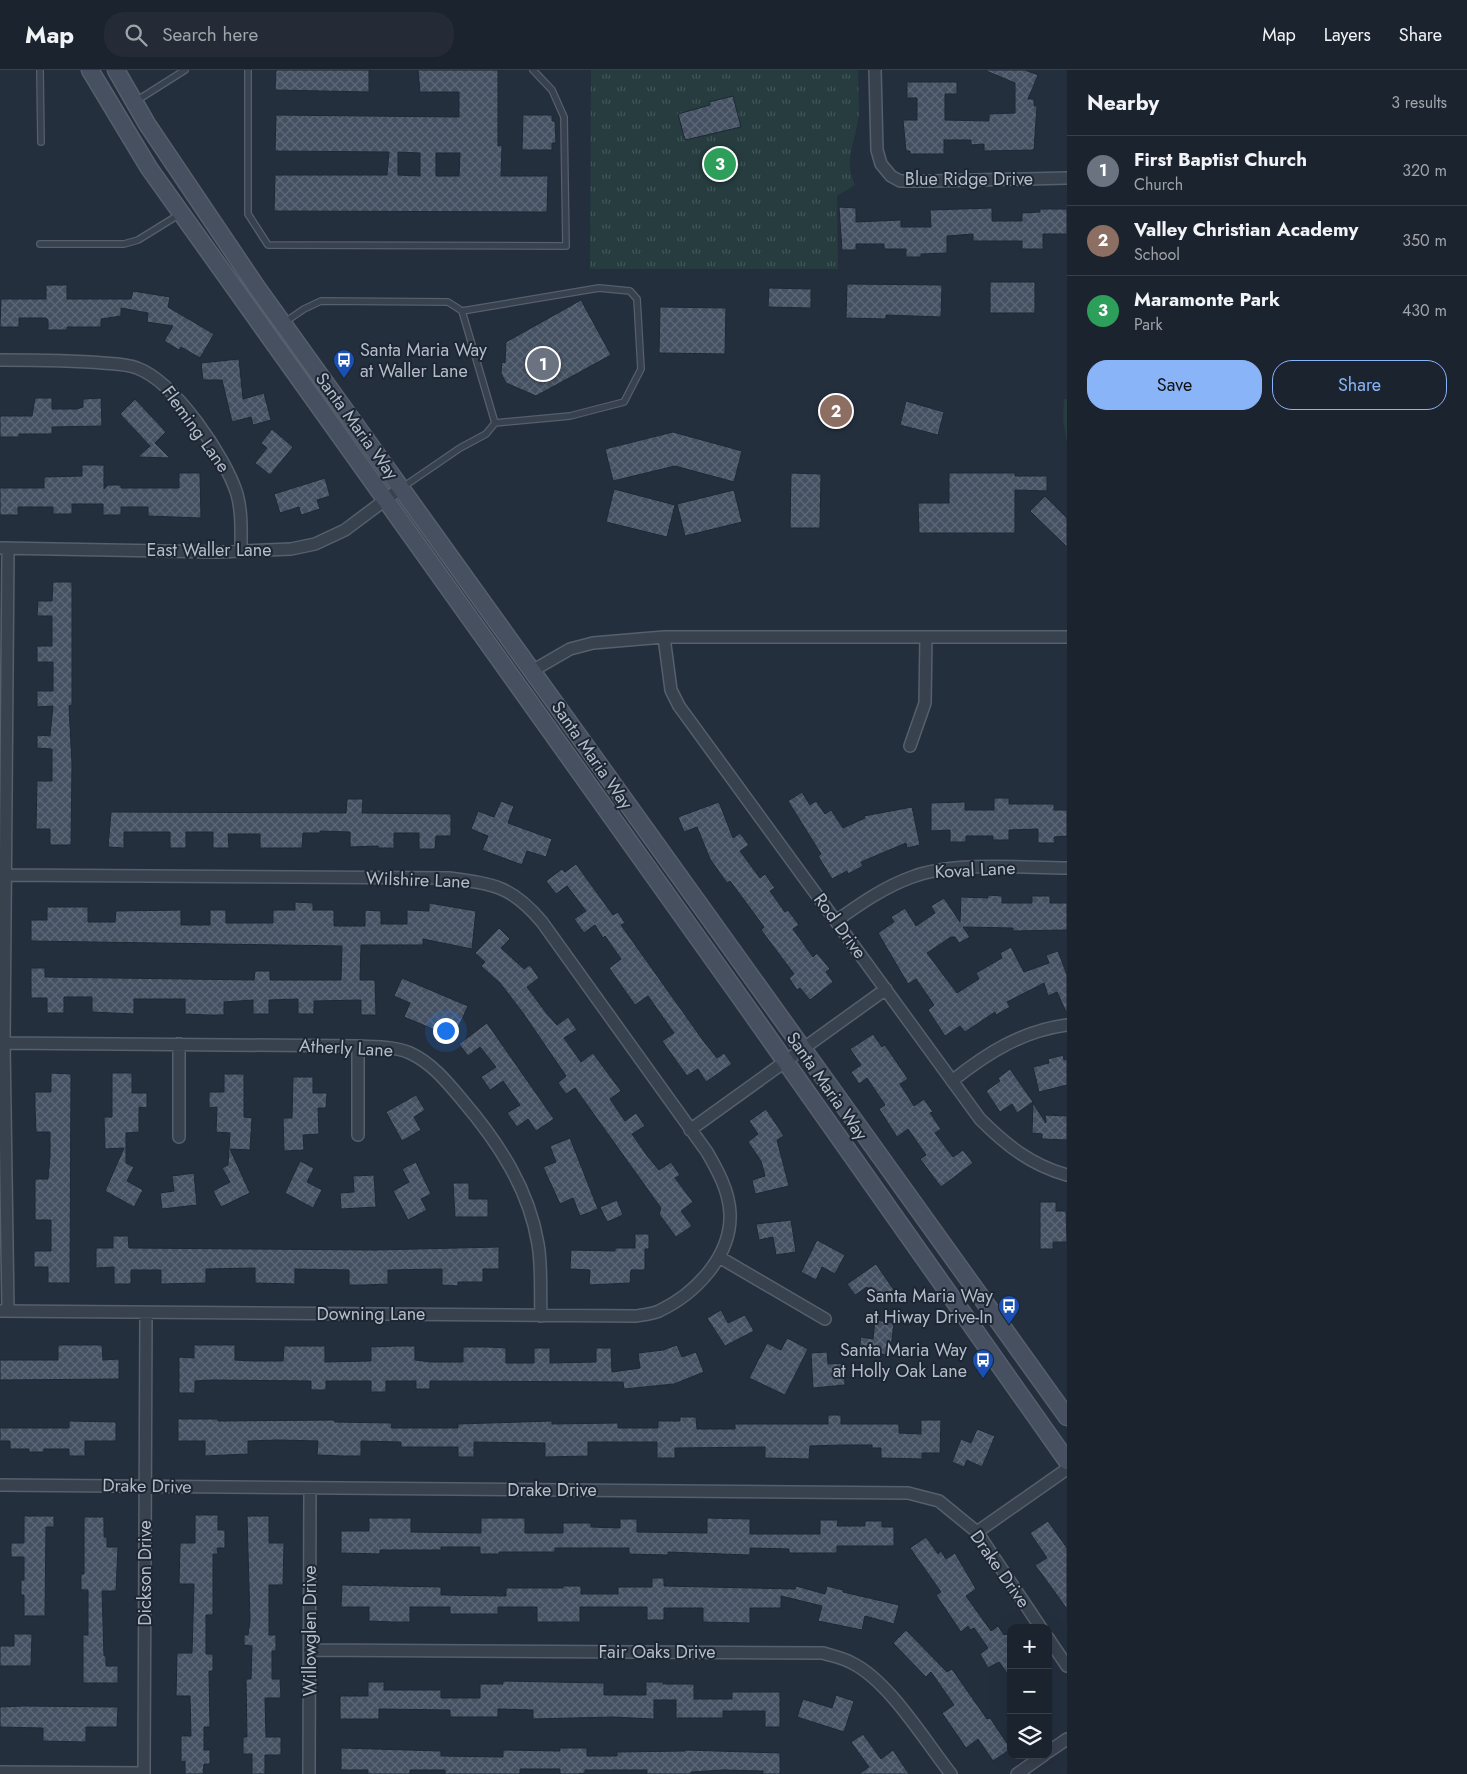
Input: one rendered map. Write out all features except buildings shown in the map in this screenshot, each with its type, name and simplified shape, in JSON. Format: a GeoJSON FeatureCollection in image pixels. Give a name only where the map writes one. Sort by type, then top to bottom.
{"type":"FeatureCollection","features":[{"type":"Feature","properties":{"kind":"main road","name":"Santa Maria Way"},"geometry":{"type":"LineString","coordinates":[[90,70],[149,168],[1067,1461]]}},
{"type":"Feature","properties":{"kind":"main road","name":"Santa Maria Way"},"geometry":{"type":"LineString","coordinates":[[116,70],[134,102],[203,208],[283,324],[1067,1417]]}},
{"type":"Feature","properties":{"kind":"street","name":"Blue Ridge Drive"},"geometry":{"type":"LineString","coordinates":[[875,70],[877,150],[881,164],[891,176],[900,181],[1067,178]]}},
{"type":"Feature","properties":{"kind":"street","name":"Fleming Lane"},"geometry":{"type":"LineString","coordinates":[[0,360],[73,360],[123,365],[136,368],[155,377],[171,390],[204,433],[231,476],[241,516],[242,551]]}},
{"type":"Feature","properties":{"kind":"street","name":"East Waller Lane"},"geometry":{"type":"LineString","coordinates":[[4,548],[242,551],[291,549],[315,544],[345,530],[401,488]]}},
{"type":"Feature","properties":{"kind":"street"},"geometry":{"type":"LineString","coordinates":[[4,548],[6,875],[4,1311]]}},
{"type":"Feature","properties":{"kind":"street"},"geometry":{"type":"LineString","coordinates":[[910,746],[924,703],[926,637]]}},
{"type":"Feature","properties":{"kind":"street"},"geometry":{"type":"LineString","coordinates":[[532,671],[570,649],[593,643],[664,638],[1067,637]]}},
{"type":"Feature","properties":{"kind":"street","name":"Rod Drive"},"geometry":{"type":"LineString","coordinates":[[664,638],[670,690],[679,706],[980,1119],[1013,1150],[1046,1169],[1067,1175]]}},
{"type":"Feature","properties":{"kind":"street","name":"Koval Lane"},"geometry":{"type":"LineString","coordinates":[[836,921],[870,897],[914,876],[944,869],[1067,868]]}},
{"type":"Feature","properties":{"kind":"street","name":"Wilshire Lane"},"geometry":{"type":"LineString","coordinates":[[6,875],[449,878],[488,883],[510,892],[528,905],[542,922],[716,1167],[727,1193],[730,1213],[729,1234],[719,1257]]}},
{"type":"Feature","properties":{"kind":"street"},"geometry":{"type":"LineString","coordinates":[[690,1130],[886,989]]}},
{"type":"Feature","properties":{"kind":"street"},"geometry":{"type":"LineString","coordinates":[[952,1081],[980,1059],[1018,1037],[1043,1029],[1067,1025]]}},
{"type":"Feature","properties":{"kind":"street","name":"Atherly Lane"},"geometry":{"type":"LineString","coordinates":[[4,1043],[358,1046],[396,1049],[410,1053],[427,1063],[443,1077],[487,1129],[517,1178],[530,1211],[538,1244],[540,1316]]}},
{"type":"Feature","properties":{"kind":"street"},"geometry":{"type":"LineString","coordinates":[[179,1044],[179,1136]]}},
{"type":"Feature","properties":{"kind":"street"},"geometry":{"type":"LineString","coordinates":[[358,1046],[358,1135]]}},
{"type":"Feature","properties":{"kind":"street"},"geometry":{"type":"LineString","coordinates":[[719,1257],[825,1319]]}},
{"type":"Feature","properties":{"kind":"street","name":"Downing Lane"},"geometry":{"type":"LineString","coordinates":[[4,1311],[636,1316],[657,1312],[691,1290],[719,1257]]}},
{"type":"Feature","properties":{"kind":"street","name":"Dickson Drive"},"geometry":{"type":"LineString","coordinates":[[144,1774],[146,1312]]}},
{"type":"Feature","properties":{"kind":"street"},"geometry":{"type":"LineString","coordinates":[[977,1532],[1067,1469]]}},
{"type":"Feature","properties":{"kind":"street","name":"Drake Drive"},"geometry":{"type":"LineString","coordinates":[[0,1485],[908,1493],[939,1501],[977,1532],[1038,1624]]}},
{"type":"Feature","properties":{"kind":"street","name":"Willowglen Drive"},"geometry":{"type":"LineString","coordinates":[[309,1774],[310,1488]]}},
{"type":"Feature","properties":{"kind":"street"},"geometry":{"type":"LineString","coordinates":[[1052,1644],[1067,1666]]}},
{"type":"Feature","properties":{"kind":"street","name":"Fair Oaks Drive"},"geometry":{"type":"LineString","coordinates":[[310,1650],[823,1653],[852,1662],[871,1675],[887,1690],[951,1774]]}},
{"type":"Feature","properties":{"kind":"street"},"geometry":{"type":"LineString","coordinates":[[1052,1749],[1067,1739]]}},
{"type":"Feature","properties":{"kind":"street"},"geometry":{"type":"LineString","coordinates":[[1017,1774],[1038,1759]]}},
{"type":"Feature","properties":{"kind":"street"},"geometry":{"type":"LineString","coordinates":[[0,1772],[144,1774]]}},
{"type":"Feature","properties":{"kind":"lane"},"geometry":{"type":"LineString","coordinates":[[40,70],[41,142]]}},
{"type":"Feature","properties":{"kind":"lane"},"geometry":{"type":"LineString","coordinates":[[134,102],[185,70]]}},
{"type":"Feature","properties":{"kind":"lane"},"geometry":{"type":"LineString","coordinates":[[248,70],[248,214],[268,245],[566,246],[564,117],[552,90],[533,70]]}},
{"type":"Feature","properties":{"kind":"lane"},"geometry":{"type":"LineString","coordinates":[[40,244],[124,244],[138,240],[182,214]]}},
{"type":"Feature","properties":{"kind":"lane"},"geometry":{"type":"LineString","coordinates":[[401,488],[460,448],[486,434],[495,423],[570,416],[624,402],[641,369],[637,299],[630,291],[599,288],[462,311]]}},
{"type":"Feature","properties":{"kind":"lane"},"geometry":{"type":"LineString","coordinates":[[283,324],[304,309],[321,301],[448,302],[462,311],[495,423]]}},
{"type":"Feature","properties":{"kind":"green space"},"geometry":{"type":"Polygon","coordinates":[[[591,70],[858,70],[859,113],[850,158],[851,176],[855,185],[837,196],[838,269],[590,269],[591,70]]]}},
{"type":"Feature","properties":{"kind":"green space"},"geometry":{"type":"Polygon","coordinates":[[[1064,399],[1067,399],[1067,444],[1063,420],[1064,399]]]}},
{"type":"Feature","properties":{"kind":"place","name":"Maramonte Park"},"geometry":{"type":"Point","coordinates":[720,164]}},
{"type":"Feature","properties":{"kind":"place","name":"First Baptist Church"},"geometry":{"type":"Point","coordinates":[543,364]}},
{"type":"Feature","properties":{"kind":"place","name":"Santa Maria Way at Waller Lane"},"geometry":{"type":"Point","coordinates":[344,379]}},
{"type":"Feature","properties":{"kind":"place","name":"Valley Christian Academy"},"geometry":{"type":"Point","coordinates":[836,411]}},
{"type":"Feature","properties":{"kind":"place","name":"Santa Maria Way at Hiway Drive-In"},"geometry":{"type":"Point","coordinates":[1009,1325]}},
{"type":"Feature","properties":{"kind":"place","name":"Santa Maria Way at Holly Oak Lane"},"geometry":{"type":"Point","coordinates":[983,1379]}}]}
